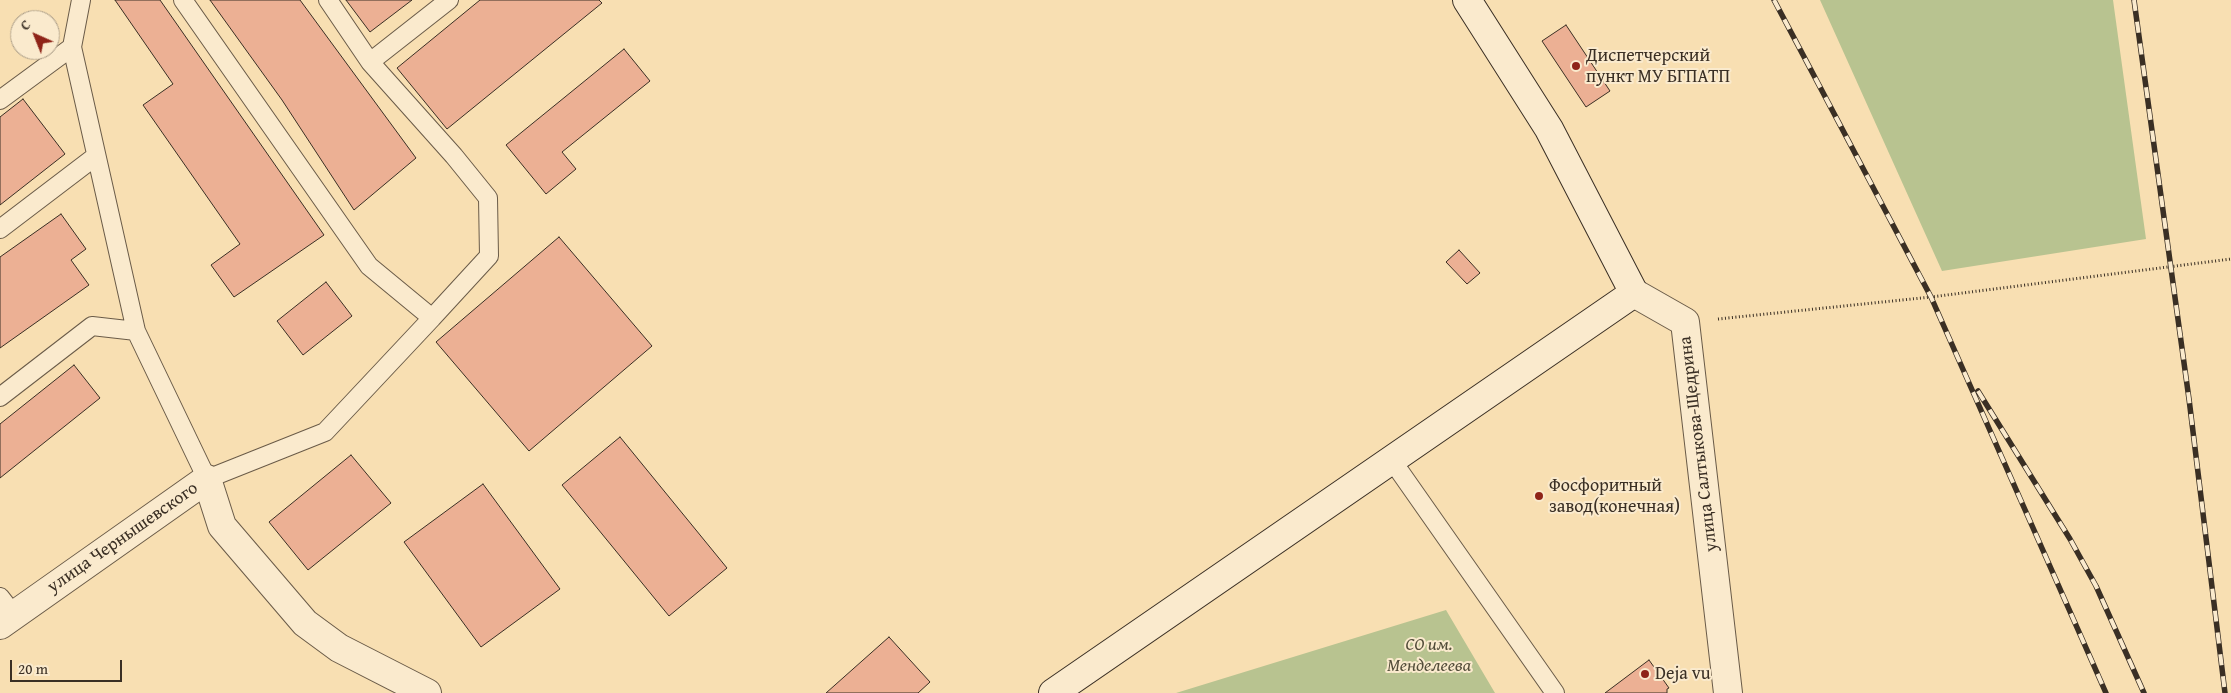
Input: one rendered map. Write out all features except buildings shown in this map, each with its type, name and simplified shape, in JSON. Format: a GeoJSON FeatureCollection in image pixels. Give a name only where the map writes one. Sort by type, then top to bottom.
{"type":"FeatureCollection","features":[{"type":"Feature","properties":{"kind":"street"},"geometry":{"type":"LineString","coordinates":[[1053,693],[1391,459],[1634,294],[1549,129],[1467,0]]}},
{"type":"Feature","properties":{"kind":"street","name":"улица Салтыкова-Щедрина"},"geometry":{"type":"LineString","coordinates":[[1634,294],[1685,322],[1728,693]]}},
{"type":"Feature","properties":{"kind":"street","name":"улица Чернышевского"},"geometry":{"type":"LineString","coordinates":[[5,612],[207,479],[222,526],[306,623],[340,648],[427,693]]}},
{"type":"Feature","properties":{"kind":"lane"},"geometry":{"type":"LineString","coordinates":[[81,0],[72,48],[136,331],[207,479],[325,432],[489,256],[488,198],[454,156],[370,62],[328,0]]}},
{"type":"Feature","properties":{"kind":"lane"},"geometry":{"type":"LineString","coordinates":[[183,0],[369,266],[432,318]]}},
{"type":"Feature","properties":{"kind":"lane"},"geometry":{"type":"LineString","coordinates":[[370,62],[448,0]]}},
{"type":"Feature","properties":{"kind":"lane"},"geometry":{"type":"LineString","coordinates":[[0,100],[72,48]]}},
{"type":"Feature","properties":{"kind":"lane"},"geometry":{"type":"LineString","coordinates":[[0,229],[96,156]]}},
{"type":"Feature","properties":{"kind":"lane"},"geometry":{"type":"LineString","coordinates":[[0,398],[92,326],[136,331]]}},
{"type":"Feature","properties":{"kind":"lane"},"geometry":{"type":"LineString","coordinates":[[1391,459],[1555,693]]}},
{"type":"Feature","properties":{"kind":"path"},"geometry":{"type":"LineString","coordinates":[[1685,322],[1931,297],[2231,259]]}},
{"type":"Feature","properties":{"kind":"green space"},"geometry":{"type":"Polygon","coordinates":[[[1820,0],[2113,0],[2146,239],[1942,271],[1820,0]]]}},
{"type":"Feature","properties":{"kind":"green space","name":"СО им. Менделеева"},"geometry":{"type":"Polygon","coordinates":[[[1446,610],[1495,693],[1176,693],[1446,610]]]}},
{"type":"Feature","properties":{"kind":"railway"},"geometry":{"type":"LineString","coordinates":[[1774,0],[1931,297],[2106,693]]}},
{"type":"Feature","properties":{"kind":"railway"},"geometry":{"type":"LineString","coordinates":[[2134,0],[2189,399],[2225,693]]}},
{"type":"Feature","properties":{"kind":"railway"},"geometry":{"type":"LineString","coordinates":[[1978,391],[2070,539],[2096,586],[2144,693]]}},
{"type":"Feature","properties":{"kind":"place","name":"Диспетчерский пункт МУ БГПАТП"},"geometry":{"type":"Point","coordinates":[1576,66]}},
{"type":"Feature","properties":{"kind":"place","name":"Фосфоритный завод(конечная)"},"geometry":{"type":"Point","coordinates":[1539,496]}},
{"type":"Feature","properties":{"kind":"place","name":"Deja vu"},"geometry":{"type":"Point","coordinates":[1645,674]}}]}
